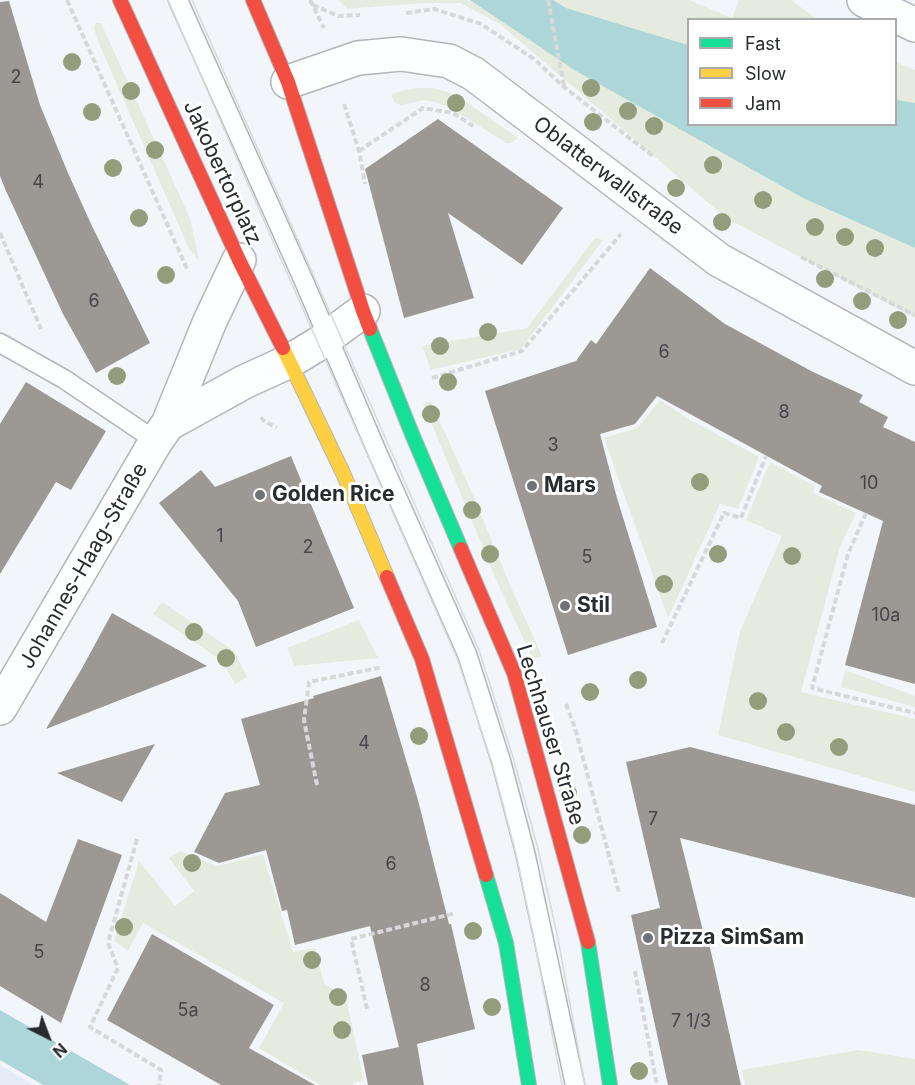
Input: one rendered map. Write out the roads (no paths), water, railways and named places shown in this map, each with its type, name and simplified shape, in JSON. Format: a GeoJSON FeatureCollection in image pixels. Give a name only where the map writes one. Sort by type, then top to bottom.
{"type":"FeatureCollection","features":[{"type":"Feature","properties":{"kind":"street","name":"Jakobertorplatz"},"geometry":{"type":"LineString","coordinates":[[120,0],[239,260],[290,361]]}},
{"type":"Feature","properties":{"kind":"street"},"geometry":{"type":"LineString","coordinates":[[162,433],[244,382],[290,361],[328,338],[363,311],[288,82],[253,0]]}},
{"type":"Feature","properties":{"kind":"street"},"geometry":{"type":"LineString","coordinates":[[864,0],[915,25]]}},
{"type":"Feature","properties":{"kind":"street","name":"Oblatterwallstraße"},"geometry":{"type":"LineString","coordinates":[[288,82],[358,58],[401,54],[449,61],[474,74],[719,260],[915,368]]}},
{"type":"Feature","properties":{"kind":"street","name":"Johannes-Haag-Straße"},"geometry":{"type":"LineString","coordinates":[[0,708],[162,433],[239,260]]}},
{"type":"Feature","properties":{"kind":"street","name":"Lechhauser Straße"},"geometry":{"type":"LineString","coordinates":[[363,311],[412,434],[514,673],[588,941],[610,1085]]}},
{"type":"Feature","properties":{"kind":"street"},"geometry":{"type":"LineString","coordinates":[[290,361],[343,473],[422,659],[506,943],[529,1085]]}},
{"type":"Feature","properties":{"kind":"lane"},"geometry":{"type":"LineString","coordinates":[[178,0],[467,654],[501,761],[525,852],[575,1085]]}},
{"type":"Feature","properties":{"kind":"lane"},"geometry":{"type":"LineString","coordinates":[[0,343],[162,433]]}},
{"type":"Feature","properties":{"kind":"water"},"geometry":{"type":"Polygon","coordinates":[[[470,0],[553,0],[566,8],[687,45],[687,126],[897,126],[897,100],[915,103],[915,248],[803,198],[576,71],[470,0]]]}},
{"type":"Feature","properties":{"kind":"water"},"geometry":{"type":"Polygon","coordinates":[[[0,1010],[130,1085],[43,1085],[0,1060],[0,1010]]]}},
{"type":"Feature","properties":{"kind":"tram line"},"geometry":{"type":"LineString","coordinates":[[168,0],[457,658],[492,763],[516,854],[562,1085]]}},
{"type":"Feature","properties":{"kind":"tram line"},"geometry":{"type":"LineString","coordinates":[[192,0],[479,650],[513,757],[538,849],[557,934],[585,1085]]}},
{"type":"Feature","properties":{"kind":"place","name":"Mars"},"geometry":{"type":"Point","coordinates":[532,486]}},
{"type":"Feature","properties":{"kind":"place","name":"Golden Rice"},"geometry":{"type":"Point","coordinates":[260,495]}},
{"type":"Feature","properties":{"kind":"place","name":"Stil"},"geometry":{"type":"Point","coordinates":[565,606]}},
{"type":"Feature","properties":{"kind":"place","name":"Pizza SimSam"},"geometry":{"type":"Point","coordinates":[648,938]}}]}
